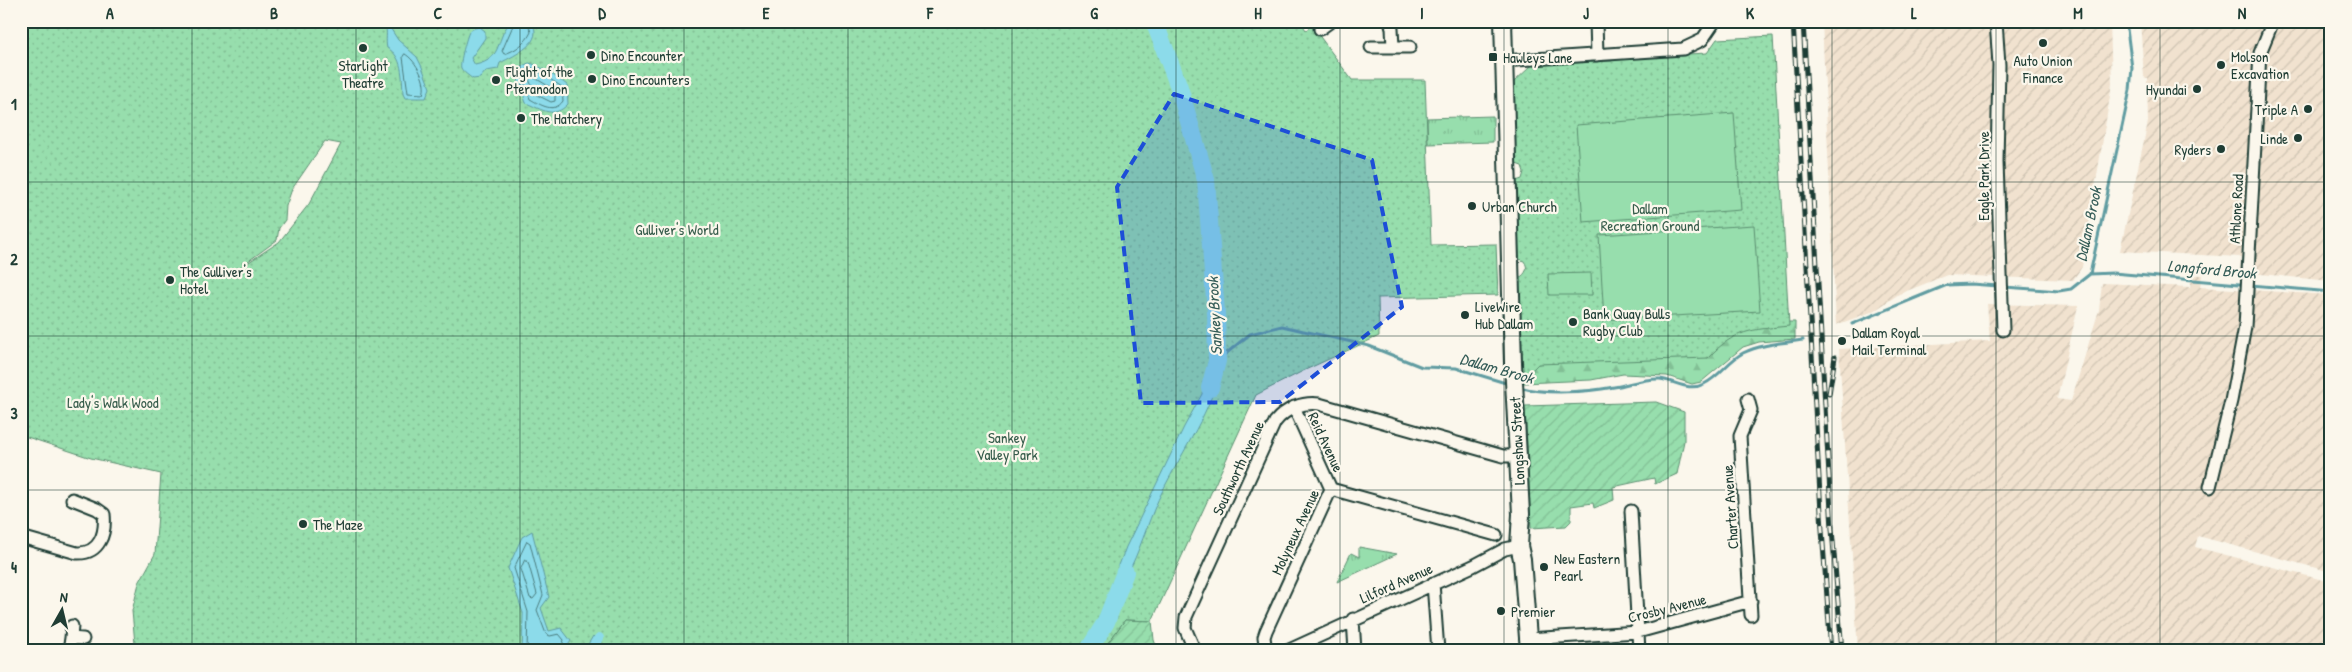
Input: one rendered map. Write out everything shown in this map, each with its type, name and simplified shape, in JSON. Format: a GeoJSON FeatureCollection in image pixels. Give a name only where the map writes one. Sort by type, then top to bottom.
{"type":"FeatureCollection","features":[{"type":"Feature","properties":{"kind":"street"},"geometry":{"type":"LineString","coordinates":[[1320,30],[1331,21]]}},
{"type":"Feature","properties":{"kind":"street"},"geometry":{"type":"LineString","coordinates":[[1390,21],[1393,47]]}},
{"type":"Feature","properties":{"kind":"street","name":"Longshaw Street"},"geometry":{"type":"LineString","coordinates":[[1503,21],[1513,375],[1521,514],[1519,546],[1529,645]]}},
{"type":"Feature","properties":{"kind":"street"},"geometry":{"type":"LineString","coordinates":[[1596,21],[1597,55]]}},
{"type":"Feature","properties":{"kind":"street"},"geometry":{"type":"LineString","coordinates":[[1503,60],[1683,49],[1702,40],[1716,21]]}},
{"type":"Feature","properties":{"kind":"street","name":"Eagle Park Drive"},"geometry":{"type":"LineString","coordinates":[[1996,21],[1998,65],[1997,162],[2004,330]]}},
{"type":"Feature","properties":{"kind":"street","name":"Athlone Road"},"geometry":{"type":"LineString","coordinates":[[2210,487],[2236,377],[2245,326],[2260,53],[2272,21]]}},
{"type":"Feature","properties":{"kind":"street"},"geometry":{"type":"LineString","coordinates":[[1371,47],[1410,47]]}},
{"type":"Feature","properties":{"kind":"street","name":"Charter Avenue"},"geometry":{"type":"LineString","coordinates":[[1748,400],[1751,410],[1740,436],[1751,615]]}},
{"type":"Feature","properties":{"kind":"street","name":"Southworth Avenue"},"geometry":{"type":"LineString","coordinates":[[1195,651],[1186,628],[1186,617],[1275,422],[1283,414],[1308,403],[1320,404],[1503,456],[1517,456]]}},
{"type":"Feature","properties":{"kind":"street","name":"Reid Avenue"},"geometry":{"type":"LineString","coordinates":[[1294,408],[1332,489]]}},
{"type":"Feature","properties":{"kind":"street","name":"Molyneux Avenue"},"geometry":{"type":"LineString","coordinates":[[1266,651],[1264,637],[1266,631],[1332,489],[1481,537],[1496,535]]}},
{"type":"Feature","properties":{"kind":"street"},"geometry":{"type":"LineString","coordinates":[[21,537],[78,554],[95,549],[101,538],[104,514],[97,509],[72,499]]}},
{"type":"Feature","properties":{"kind":"street"},"geometry":{"type":"LineString","coordinates":[[1631,511],[1639,651]]}},
{"type":"Feature","properties":{"kind":"street","name":"Lilford Avenue"},"geometry":{"type":"LineString","coordinates":[[1287,651],[1353,619],[1473,566],[1505,549],[1519,546]]}},
{"type":"Feature","properties":{"kind":"street"},"geometry":{"type":"LineString","coordinates":[[1433,583],[1438,651]]}},
{"type":"Feature","properties":{"kind":"street","name":"Crosby Avenue"},"geometry":{"type":"LineString","coordinates":[[1529,645],[1638,632],[1751,601]]}},
{"type":"Feature","properties":{"kind":"street"},"geometry":{"type":"LineString","coordinates":[[1353,619],[1355,651]]}},
{"type":"Feature","properties":{"kind":"street"},"geometry":{"type":"LineString","coordinates":[[70,651],[72,632],[84,639]]}},
{"type":"Feature","properties":{"kind":"highlighted area"},"geometry":{"type":"Polygon","coordinates":[[[1174,94],[1372,160],[1402,307],[1280,402],[1141,403],[1117,187],[1174,94]]]}},
{"type":"Feature","properties":{"kind":"shaded area"},"geometry":{"type":"Polygon","coordinates":[[[1822,21],[2110,21],[2112,84],[2082,267],[2073,280],[1947,275],[1899,294],[1874,311],[1836,325],[1822,21]]]}},
{"type":"Feature","properties":{"kind":"shaded area"},"geometry":{"type":"Polygon","coordinates":[[[2140,21],[2331,21],[2331,281],[2240,272],[2241,257],[2120,251],[2148,122],[2147,78],[2144,77],[2140,21]]]}},
{"type":"Feature","properties":{"kind":"shaded area"},"geometry":{"type":"Polygon","coordinates":[[[2193,275],[2202,275],[2200,287],[2331,295],[2331,572],[2198,536],[2195,547],[2331,582],[2331,651],[1858,651],[1839,349],[1990,341],[1987,304],[2078,306],[2057,399],[2071,401],[2099,310],[2102,283],[2190,287],[2193,275]]]}},
{"type":"Feature","properties":{"kind":"green space","name":"Sankey Valley Park"},"geometry":{"type":"Polygon","coordinates":[[[21,21],[1300,21],[1306,30],[1312,26],[1352,80],[1425,80],[1431,245],[1496,244],[1498,295],[1378,298],[1379,336],[1256,395],[1152,621],[1125,620],[1102,651],[132,651],[135,644],[132,611],[139,583],[155,554],[161,474],[91,458],[21,435],[21,21]],[[325,141],[292,189],[286,206],[285,220],[279,228],[277,240],[228,276],[279,242],[309,204],[341,144],[325,141]]]}},
{"type":"Feature","properties":{"kind":"green space","name":"Dallam Recreation Ground"},"geometry":{"type":"Polygon","coordinates":[[[1773,36],[1789,326],[1754,330],[1735,336],[1708,358],[1538,364],[1523,379],[1519,278],[1525,273],[1526,264],[1519,259],[1516,181],[1522,179],[1524,172],[1522,166],[1516,164],[1513,83],[1532,65],[1707,53],[1717,39],[1773,36]]]}},
{"type":"Feature","properties":{"kind":"green space"},"geometry":{"type":"Polygon","coordinates":[[[1734,113],[1741,210],[1583,222],[1576,125],[1734,113]]]}},
{"type":"Feature","properties":{"kind":"green space"},"geometry":{"type":"Polygon","coordinates":[[[1493,116],[1493,142],[1428,144],[1427,118],[1493,116]]]}},
{"type":"Feature","properties":{"kind":"green space"},"geometry":{"type":"Polygon","coordinates":[[[1754,225],[1760,311],[1604,320],[1599,235],[1754,225]]]}},
{"type":"Feature","properties":{"kind":"green space"},"geometry":{"type":"Polygon","coordinates":[[[1591,273],[1592,295],[1549,295],[1548,274],[1591,273]]]}},
{"type":"Feature","properties":{"kind":"green space"},"geometry":{"type":"Polygon","coordinates":[[[1776,322],[1795,322],[1795,339],[1759,342],[1743,347],[1701,382],[1692,384],[1667,376],[1623,374],[1591,380],[1523,383],[1523,379],[1538,364],[1720,339],[1776,322]]]}},
{"type":"Feature","properties":{"kind":"green space"},"geometry":{"type":"Polygon","coordinates":[[[1656,402],[1684,412],[1684,441],[1677,474],[1655,484],[1654,478],[1613,487],[1614,500],[1594,508],[1593,503],[1571,506],[1571,521],[1566,526],[1531,528],[1525,406],[1656,402]]]}},
{"type":"Feature","properties":{"kind":"green space"},"geometry":{"type":"Polygon","coordinates":[[[1359,547],[1397,554],[1337,582],[1351,553],[1359,557],[1359,547]]]}},
{"type":"Feature","properties":{"kind":"green space"},"geometry":{"type":"Polygon","coordinates":[[[1125,620],[1152,621],[1154,640],[1158,651],[1102,651],[1125,620]]]}},
{"type":"Feature","properties":{"kind":"water"},"geometry":{"type":"Polygon","coordinates":[[[512,21],[531,21],[535,29],[532,41],[520,52],[500,63],[498,69],[486,71],[480,78],[473,79],[461,68],[461,61],[469,32],[474,28],[480,27],[485,31],[485,38],[471,58],[475,65],[491,58],[498,47],[506,27],[512,21]]]}},
{"type":"Feature","properties":{"kind":"water"},"geometry":{"type":"Polygon","coordinates":[[[387,23],[398,40],[417,57],[430,88],[426,98],[405,98],[399,62],[396,56],[387,48],[385,25],[387,23]]]}},
{"type":"Feature","properties":{"kind":"water"},"geometry":{"type":"Polygon","coordinates":[[[529,63],[543,69],[567,85],[568,104],[563,109],[548,112],[526,103],[518,79],[522,66],[529,63]]]}},
{"type":"Feature","properties":{"kind":"water","name":"Sankey Brook"},"geometry":{"type":"Polygon","coordinates":[[[1208,362],[1221,366],[1211,398],[1196,430],[1158,499],[1135,558],[1094,651],[1082,651],[1095,628],[1126,547],[1202,394],[1208,362]]]}},
{"type":"Feature","properties":{"kind":"water"},"geometry":{"type":"Polygon","coordinates":[[[532,531],[549,597],[541,608],[549,631],[561,628],[571,641],[564,651],[522,651],[523,613],[508,568],[522,537],[532,531]]]}},
{"type":"Feature","properties":{"kind":"water"},"geometry":{"type":"Polygon","coordinates":[[[593,636],[602,646],[599,651],[584,651],[593,636]]]}},
{"type":"Feature","properties":{"kind":"waterway","name":"Sankey Brook"},"geometry":{"type":"LineString","coordinates":[[1154,21],[1179,87],[1206,180],[1216,313],[1217,361],[1210,388]]}},
{"type":"Feature","properties":{"kind":"waterway","name":"Dallam Brook"},"geometry":{"type":"LineString","coordinates":[[2004,287],[2059,291],[2071,289],[2090,274],[2130,90],[2132,68],[2126,21]]}},
{"type":"Feature","properties":{"kind":"waterway","name":"Longford Brook"},"geometry":{"type":"LineString","coordinates":[[2090,274],[2113,273],[2331,292]]}},
{"type":"Feature","properties":{"kind":"waterway","name":"Dallam Brook"},"geometry":{"type":"LineString","coordinates":[[1852,324],[1947,285],[1998,286]]}},
{"type":"Feature","properties":{"kind":"waterway","name":"Dallam Brook"},"geometry":{"type":"LineString","coordinates":[[1217,361],[1250,334],[1282,326],[1369,346],[1422,367],[1456,368],[1509,384]]}},
{"type":"Feature","properties":{"kind":"waterway","name":"Dallam Brook"},"geometry":{"type":"LineString","coordinates":[[1519,387],[1554,392],[1579,391],[1614,387],[1654,379],[1693,387],[1709,381],[1733,360],[1750,350],[1803,340]]}},
{"type":"Feature","properties":{"kind":"waterway","name":"Sankey Brook"},"geometry":{"type":"LineString","coordinates":[[1088,651],[1106,622],[1125,572]]}},
{"type":"Feature","properties":{"kind":"waterway"},"geometry":{"type":"LineString","coordinates":[[592,651],[599,638]]}},
{"type":"Feature","properties":{"kind":"railway"},"geometry":{"type":"LineString","coordinates":[[1793,21],[1822,530],[1831,651]]}},
{"type":"Feature","properties":{"kind":"railway"},"geometry":{"type":"LineString","coordinates":[[1803,21],[1832,529],[1842,651]]}},
{"type":"Feature","properties":{"kind":"railway"},"geometry":{"type":"LineString","coordinates":[[1814,21],[1815,27]]}},
{"type":"Feature","properties":{"kind":"railway"},"geometry":{"type":"LineString","coordinates":[[1829,394],[1835,357]]}},
{"type":"Feature","properties":{"kind":"place","name":"Auto Union Finance"},"geometry":{"type":"Point","coordinates":[2043,43]}},
{"type":"Feature","properties":{"kind":"place","name":"Starlight Theatre"},"geometry":{"type":"Point","coordinates":[363,48]}},
{"type":"Feature","properties":{"kind":"place","name":"Dino Encounter"},"geometry":{"type":"Point","coordinates":[591,55]}},
{"type":"Feature","properties":{"kind":"place","name":"Hawleys Lane"},"geometry":{"type":"Point","coordinates":[1493,57]}},
{"type":"Feature","properties":{"kind":"place","name":"Molson Excavation"},"geometry":{"type":"Point","coordinates":[2221,65]}},
{"type":"Feature","properties":{"kind":"place","name":"Dino Encounters"},"geometry":{"type":"Point","coordinates":[592,79]}},
{"type":"Feature","properties":{"kind":"place","name":"Flight of the Pteranodon"},"geometry":{"type":"Point","coordinates":[496,80]}},
{"type":"Feature","properties":{"kind":"place","name":"Hyundai"},"geometry":{"type":"Point","coordinates":[2197,89]}},
{"type":"Feature","properties":{"kind":"place","name":"Triple A"},"geometry":{"type":"Point","coordinates":[2308,109]}},
{"type":"Feature","properties":{"kind":"place","name":"The Hatchery"},"geometry":{"type":"Point","coordinates":[521,118]}},
{"type":"Feature","properties":{"kind":"place","name":"Linde"},"geometry":{"type":"Point","coordinates":[2298,138]}},
{"type":"Feature","properties":{"kind":"place","name":"Ryders"},"geometry":{"type":"Point","coordinates":[2221,149]}},
{"type":"Feature","properties":{"kind":"place","name":"Urban Church"},"geometry":{"type":"Point","coordinates":[1472,206]}},
{"type":"Feature","properties":{"kind":"place","name":"The Gulliver's Hotel"},"geometry":{"type":"Point","coordinates":[170,280]}},
{"type":"Feature","properties":{"kind":"place","name":"LiveWire Hub Dallam"},"geometry":{"type":"Point","coordinates":[1465,315]}},
{"type":"Feature","properties":{"kind":"place","name":"Bank Quay Bulls Rugby Club"},"geometry":{"type":"Point","coordinates":[1573,322]}},
{"type":"Feature","properties":{"kind":"place","name":"Dallam Royal Mail Terminal"},"geometry":{"type":"Point","coordinates":[1842,341]}},
{"type":"Feature","properties":{"kind":"place","name":"The Maze"},"geometry":{"type":"Point","coordinates":[303,524]}},
{"type":"Feature","properties":{"kind":"place","name":"New Eastern Pearl"},"geometry":{"type":"Point","coordinates":[1544,567]}},
{"type":"Feature","properties":{"kind":"place","name":"Premier"},"geometry":{"type":"Point","coordinates":[1501,611]}},
{"type":"Feature","properties":{"kind":"park label","name":"Gulliver's World"},"geometry":{"type":"Point","coordinates":[677,229]}},
{"type":"Feature","properties":{"kind":"park label","name":"Lady's Walk Wood"},"geometry":{"type":"Point","coordinates":[113,402]}}]}
